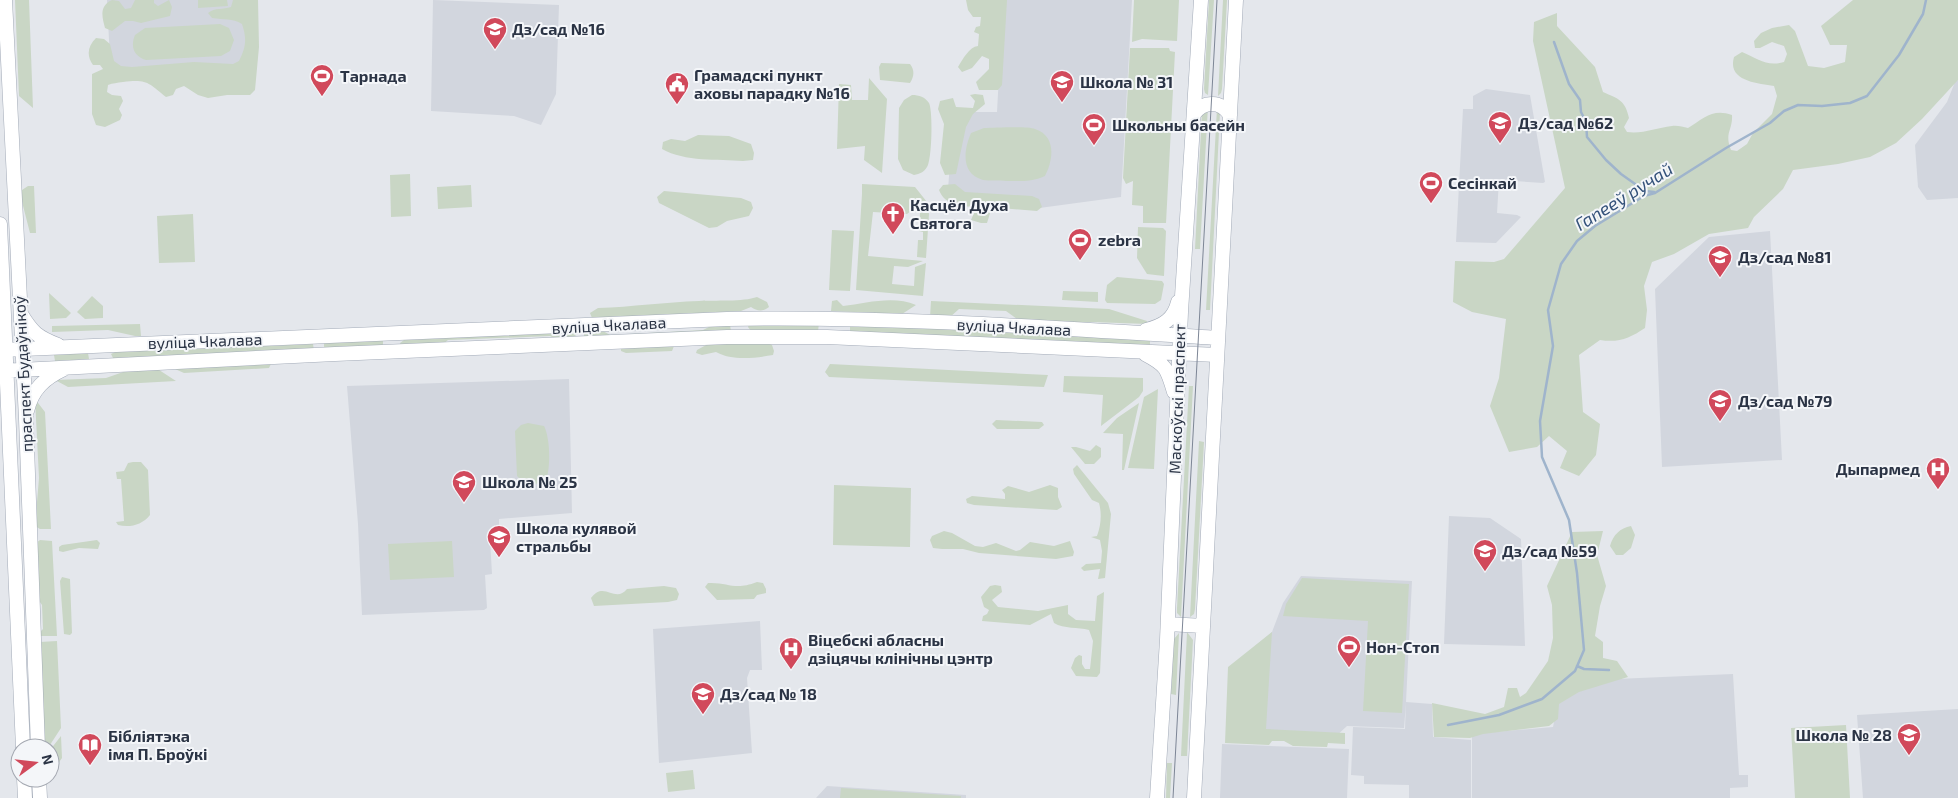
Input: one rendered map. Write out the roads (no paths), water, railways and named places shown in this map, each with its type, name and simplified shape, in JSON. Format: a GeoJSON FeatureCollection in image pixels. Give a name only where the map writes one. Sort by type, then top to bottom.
{"type":"FeatureCollection","features":[{"type":"Feature","properties":{"kind":"main road","name":"праспект Будаўнікоў"},"geometry":{"type":"LineString","coordinates":[[4,0],[26,419],[38,738]]}},
{"type":"Feature","properties":{"kind":"main road","name":"Маскоўскі праспект"},"geometry":{"type":"LineString","coordinates":[[1157,798],[1168,624],[1182,289],[1201,0]]}},
{"type":"Feature","properties":{"kind":"main road"},"geometry":{"type":"LineString","coordinates":[[1194,798],[1236,0]]}},
{"type":"Feature","properties":{"kind":"main road"},"geometry":{"type":"LineString","coordinates":[[1196,88],[1201,94],[1214,98],[1222,97],[1231,90]]}},
{"type":"Feature","properties":{"kind":"main road"},"geometry":{"type":"LineString","coordinates":[[1194,114],[1200,107],[1213,103],[1221,106],[1230,115]]}},
{"type":"Feature","properties":{"kind":"main road","name":"праспект Будаўнікоў"},"geometry":{"type":"LineString","coordinates":[[0,224],[2,350],[8,418],[23,738]]}},
{"type":"Feature","properties":{"kind":"main road"},"geometry":{"type":"LineString","coordinates":[[1133,333],[1155,328],[1168,321],[1176,311],[1182,289]]}},
{"type":"Feature","properties":{"kind":"main road"},"geometry":{"type":"LineString","coordinates":[[19,311],[29,328],[37,336],[64,347]]}},
{"type":"Feature","properties":{"kind":"main road"},"geometry":{"type":"LineString","coordinates":[[753,318],[745,327],[748,335],[754,337]]}},
{"type":"Feature","properties":{"kind":"main road","name":"вуліца Чкалава"},"geometry":{"type":"LineString","coordinates":[[2,350],[753,318],[855,320],[1218,338]]}},
{"type":"Feature","properties":{"kind":"main road"},"geometry":{"type":"LineString","coordinates":[[727,319],[734,323],[736,328],[734,333],[728,337]]}},
{"type":"Feature","properties":{"kind":"main road"},"geometry":{"type":"LineString","coordinates":[[827,337],[834,333],[836,328],[832,321],[828,319]]}},
{"type":"Feature","properties":{"kind":"main road"},"geometry":{"type":"LineString","coordinates":[[855,320],[850,321],[846,327],[847,334],[855,338]]}},
{"type":"Feature","properties":{"kind":"main road"},"geometry":{"type":"LineString","coordinates":[[405,333],[399,335],[396,342],[398,348],[405,351]]}},
{"type":"Feature","properties":{"kind":"main road"},"geometry":{"type":"LineString","coordinates":[[380,334],[385,336],[387,344],[385,349],[380,352]]}},
{"type":"Feature","properties":{"kind":"main road","name":"вуліца Чкалава"},"geometry":{"type":"LineString","coordinates":[[3,370],[728,337],[855,338],[1217,355]]}},
{"type":"Feature","properties":{"kind":"main road"},"geometry":{"type":"LineString","coordinates":[[112,345],[104,349],[102,354],[104,361],[113,365]]}},
{"type":"Feature","properties":{"kind":"main road"},"geometry":{"type":"LineString","coordinates":[[1139,351],[1159,361],[1164,366],[1177,405]]}},
{"type":"Feature","properties":{"kind":"main road"},"geometry":{"type":"LineString","coordinates":[[26,419],[29,404],[36,389],[43,381],[66,368]]}},
{"type":"Feature","properties":{"kind":"main road"},"geometry":{"type":"LineString","coordinates":[[0,401],[8,418]]}},
{"type":"Feature","properties":{"kind":"main road"},"geometry":{"type":"LineString","coordinates":[[1168,624],[1203,626]]}},
{"type":"Feature","properties":{"kind":"waterway","name":"Гапееў ручай"},"geometry":{"type":"LineString","coordinates":[[1448,725],[1499,715],[1542,699],[1575,671],[1584,650],[1577,573],[1569,520],[1542,457],[1540,421],[1553,346],[1548,310],[1561,264],[1577,241],[1595,226],[1644,196],[1655,193],[1726,148],[1770,123],[1784,111],[1798,105],[1822,106],[1850,103],[1867,96],[1899,55],[1923,14],[1926,0]]}},
{"type":"Feature","properties":{"kind":"waterway"},"geometry":{"type":"LineString","coordinates":[[1554,42],[1569,84],[1580,100],[1581,112],[1586,122],[1587,137],[1606,160],[1621,174],[1645,191],[1654,192]]}},
{"type":"Feature","properties":{"kind":"waterway"},"geometry":{"type":"LineString","coordinates":[[1577,666],[1584,669],[1609,670]]}},
{"type":"Feature","properties":{"kind":"tram line"},"geometry":{"type":"LineString","coordinates":[[1173,798],[1217,0]]}},
{"type":"Feature","properties":{"kind":"place","name":"Дз/сад №16"},"geometry":{"type":"Point","coordinates":[495,50]}},
{"type":"Feature","properties":{"kind":"place","name":"Тарнада"},"geometry":{"type":"Point","coordinates":[322,97]}},
{"type":"Feature","properties":{"kind":"place","name":"Школа № 31"},"geometry":{"type":"Point","coordinates":[1062,103]}},
{"type":"Feature","properties":{"kind":"place","name":"Грамадскі пункт аховы парадку №16"},"geometry":{"type":"Point","coordinates":[677,105]}},
{"type":"Feature","properties":{"kind":"place","name":"Дз/сад №62"},"geometry":{"type":"Point","coordinates":[1500,144]}},
{"type":"Feature","properties":{"kind":"place","name":"Школьны басейн"},"geometry":{"type":"Point","coordinates":[1094,146]}},
{"type":"Feature","properties":{"kind":"place","name":"Сесінкай"},"geometry":{"type":"Point","coordinates":[1431,204]}},
{"type":"Feature","properties":{"kind":"place","name":"Касцёл Духа Святога"},"geometry":{"type":"Point","coordinates":[893,235]}},
{"type":"Feature","properties":{"kind":"place","name":"zebra"},"geometry":{"type":"Point","coordinates":[1080,261]}},
{"type":"Feature","properties":{"kind":"place","name":"Дз/сад №81"},"geometry":{"type":"Point","coordinates":[1720,278]}},
{"type":"Feature","properties":{"kind":"place","name":"Дз/сад №79"},"geometry":{"type":"Point","coordinates":[1720,422]}},
{"type":"Feature","properties":{"kind":"place","name":"Дыпармед"},"geometry":{"type":"Point","coordinates":[1938,490]}},
{"type":"Feature","properties":{"kind":"place","name":"Школа № 25"},"geometry":{"type":"Point","coordinates":[464,503]}},
{"type":"Feature","properties":{"kind":"place","name":"Школа кулявой стральбы"},"geometry":{"type":"Point","coordinates":[499,558]}},
{"type":"Feature","properties":{"kind":"place","name":"Дз/сад №59"},"geometry":{"type":"Point","coordinates":[1485,572]}},
{"type":"Feature","properties":{"kind":"place","name":"Нон-Стоп"},"geometry":{"type":"Point","coordinates":[1349,668]}},
{"type":"Feature","properties":{"kind":"place","name":"Віцебскі абласны дзіцячы клінічны цэнтр"},"geometry":{"type":"Point","coordinates":[791,670]}},
{"type":"Feature","properties":{"kind":"place","name":"Дз/сад № 18"},"geometry":{"type":"Point","coordinates":[703,715]}},
{"type":"Feature","properties":{"kind":"place","name":"Школа № 28"},"geometry":{"type":"Point","coordinates":[1909,756]}},
{"type":"Feature","properties":{"kind":"place","name":"Бібліятэка імя П. Броўкі"},"geometry":{"type":"Point","coordinates":[90,766]}}]}
